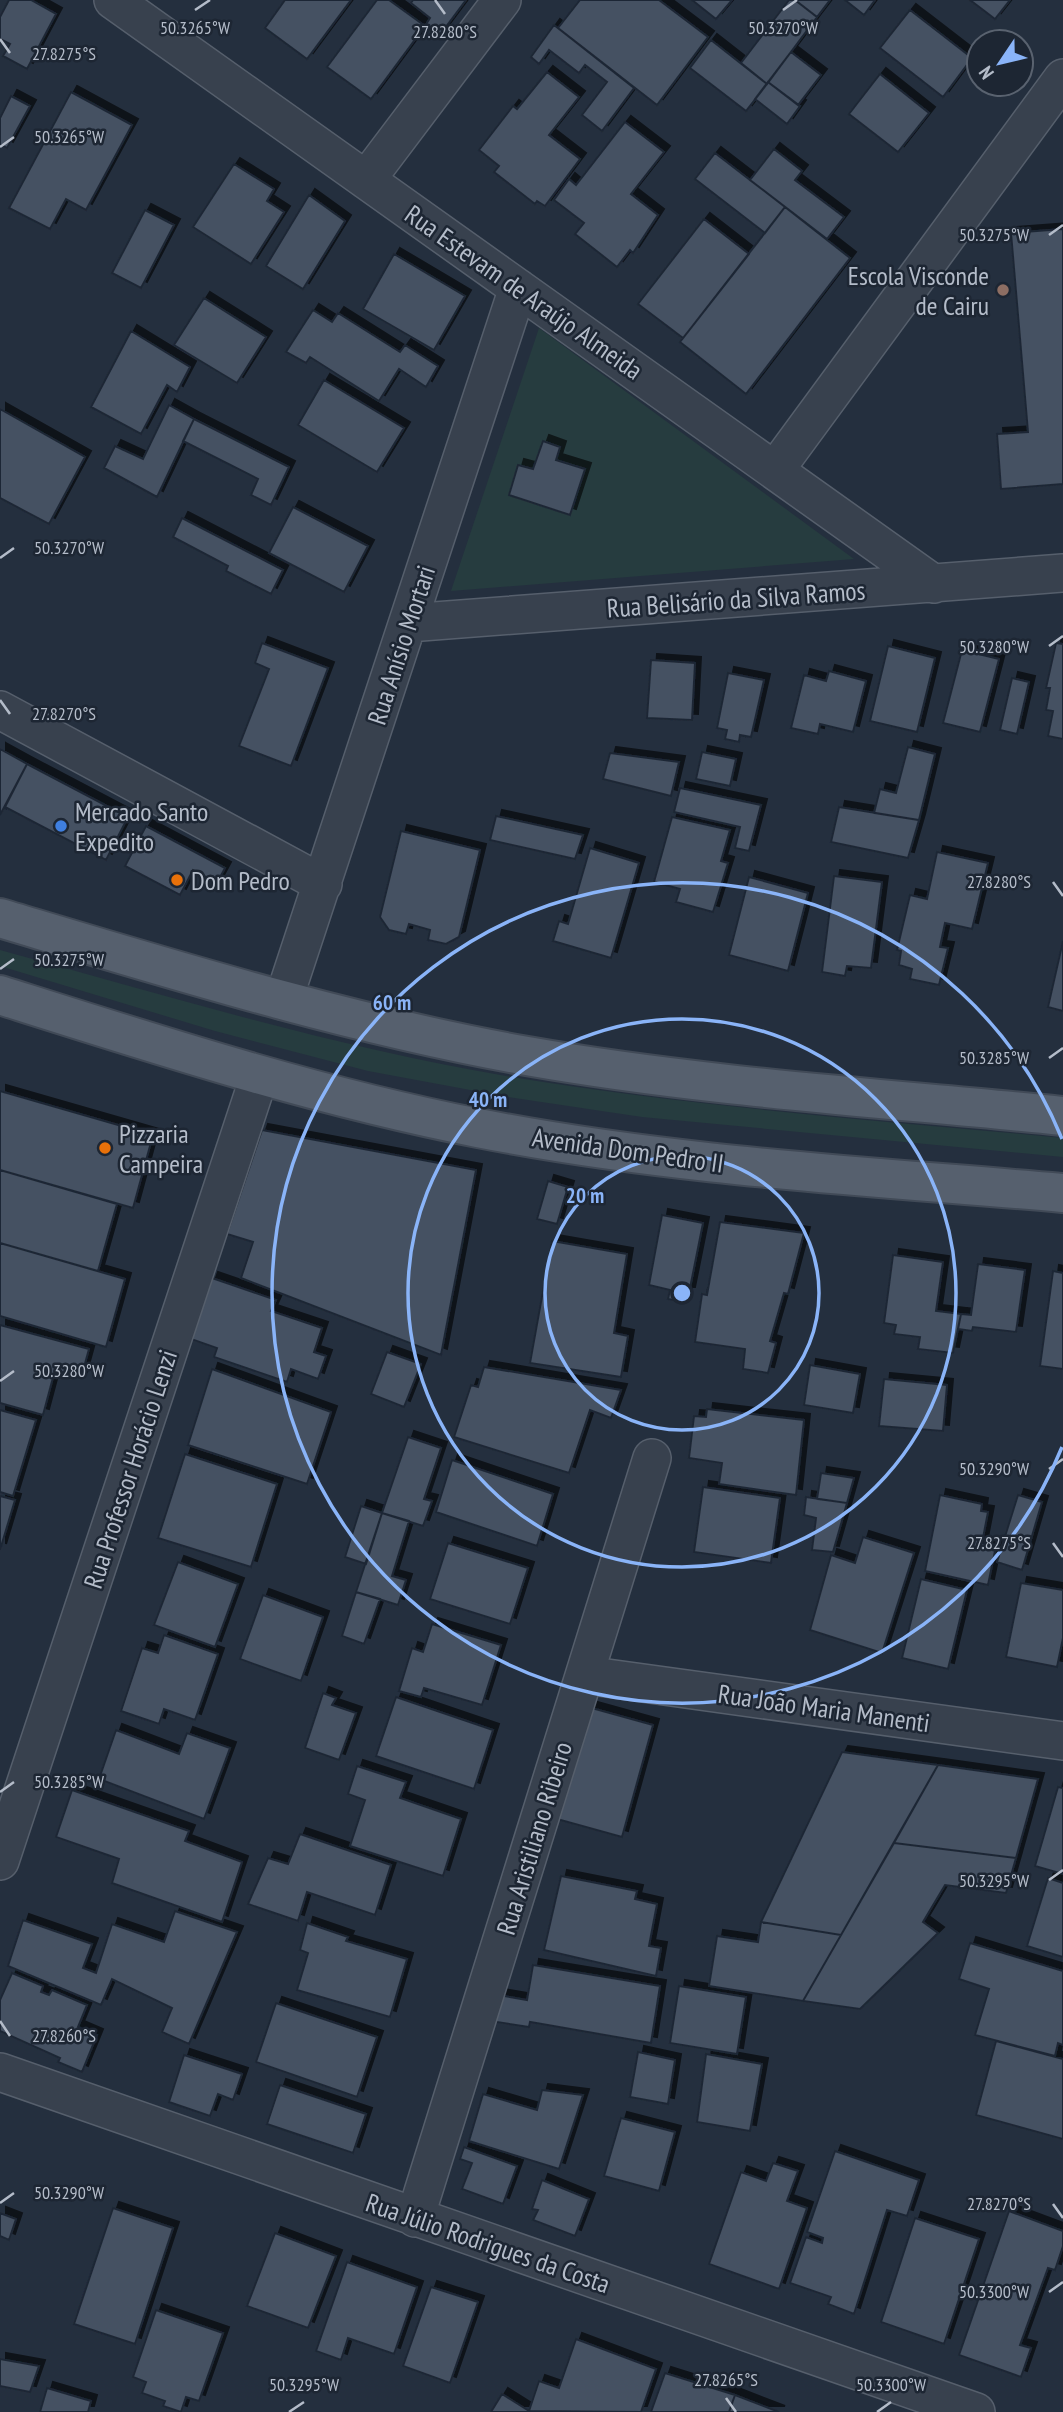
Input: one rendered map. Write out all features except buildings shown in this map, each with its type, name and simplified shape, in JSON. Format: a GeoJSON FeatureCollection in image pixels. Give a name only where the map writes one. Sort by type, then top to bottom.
{"type":"FeatureCollection","features":[{"type":"Feature","properties":{"kind":"main road"},"geometry":{"type":"LineString","coordinates":[[0,918],[283,1001],[416,1035],[649,1075],[1063,1116]]}},
{"type":"Feature","properties":{"kind":"main road","name":"Avenida Dom Pedro II"},"geometry":{"type":"LineString","coordinates":[[0,995],[259,1077],[478,1128],[702,1162],[1063,1193]]}},
{"type":"Feature","properties":{"kind":"street","name":"Rua Estevam de Araújo Almeida"},"geometry":{"type":"LineString","coordinates":[[113,0],[934,584]]}},
{"type":"Feature","properties":{"kind":"street"},"geometry":{"type":"LineString","coordinates":[[366,180],[502,0]]}},
{"type":"Feature","properties":{"kind":"street"},"geometry":{"type":"LineString","coordinates":[[775,470],[1063,78]]}},
{"type":"Feature","properties":{"kind":"street","name":"Rua Anísio Mortari"},"geometry":{"type":"LineString","coordinates":[[283,1001],[517,288]]}},
{"type":"Feature","properties":{"kind":"street","name":"Rua Belisário da Silva Ramos"},"geometry":{"type":"LineString","coordinates":[[408,624],[1063,573]]}},
{"type":"Feature","properties":{"kind":"street"},"geometry":{"type":"LineString","coordinates":[[0,710],[323,884]]}},
{"type":"Feature","properties":{"kind":"street","name":"Rua Professor Horácio Lenzi"},"geometry":{"type":"LineString","coordinates":[[0,1861],[259,1077]]}},
{"type":"Feature","properties":{"kind":"street","name":"Rua Aristiliano Ribeiro"},"geometry":{"type":"LineString","coordinates":[[415,2218],[652,1458]]}},
{"type":"Feature","properties":{"kind":"street","name":"Rua João Maria Manenti"},"geometry":{"type":"LineString","coordinates":[[584,1675],[1063,1741]]}},
{"type":"Feature","properties":{"kind":"street","name":"Rua Júlio Rodrigues da Costa"},"geometry":{"type":"LineString","coordinates":[[0,2072],[976,2412]]}},
{"type":"Feature","properties":{"kind":"green space"},"geometry":{"type":"Polygon","coordinates":[[[539,328],[854,559],[451,591],[539,328]]]}},
{"type":"Feature","properties":{"kind":"green space"},"geometry":{"type":"Polygon","coordinates":[[[0,950],[315,1036],[442,1064],[644,1096],[1063,1138],[1063,1157],[642,1117],[508,1097],[368,1071],[215,1031],[0,966],[0,950]]]}},
{"type":"Feature","properties":{"kind":"place","name":"Escola Visconde de Cairu"},"geometry":{"type":"Point","coordinates":[1003,290]}},
{"type":"Feature","properties":{"kind":"place","name":"Mercado Santo Expedito"},"geometry":{"type":"Point","coordinates":[61,826]}},
{"type":"Feature","properties":{"kind":"place","name":"Dom Pedro"},"geometry":{"type":"Point","coordinates":[177,880]}},
{"type":"Feature","properties":{"kind":"place","name":"Pizzaria Campeira"},"geometry":{"type":"Point","coordinates":[105,1148]}}]}
